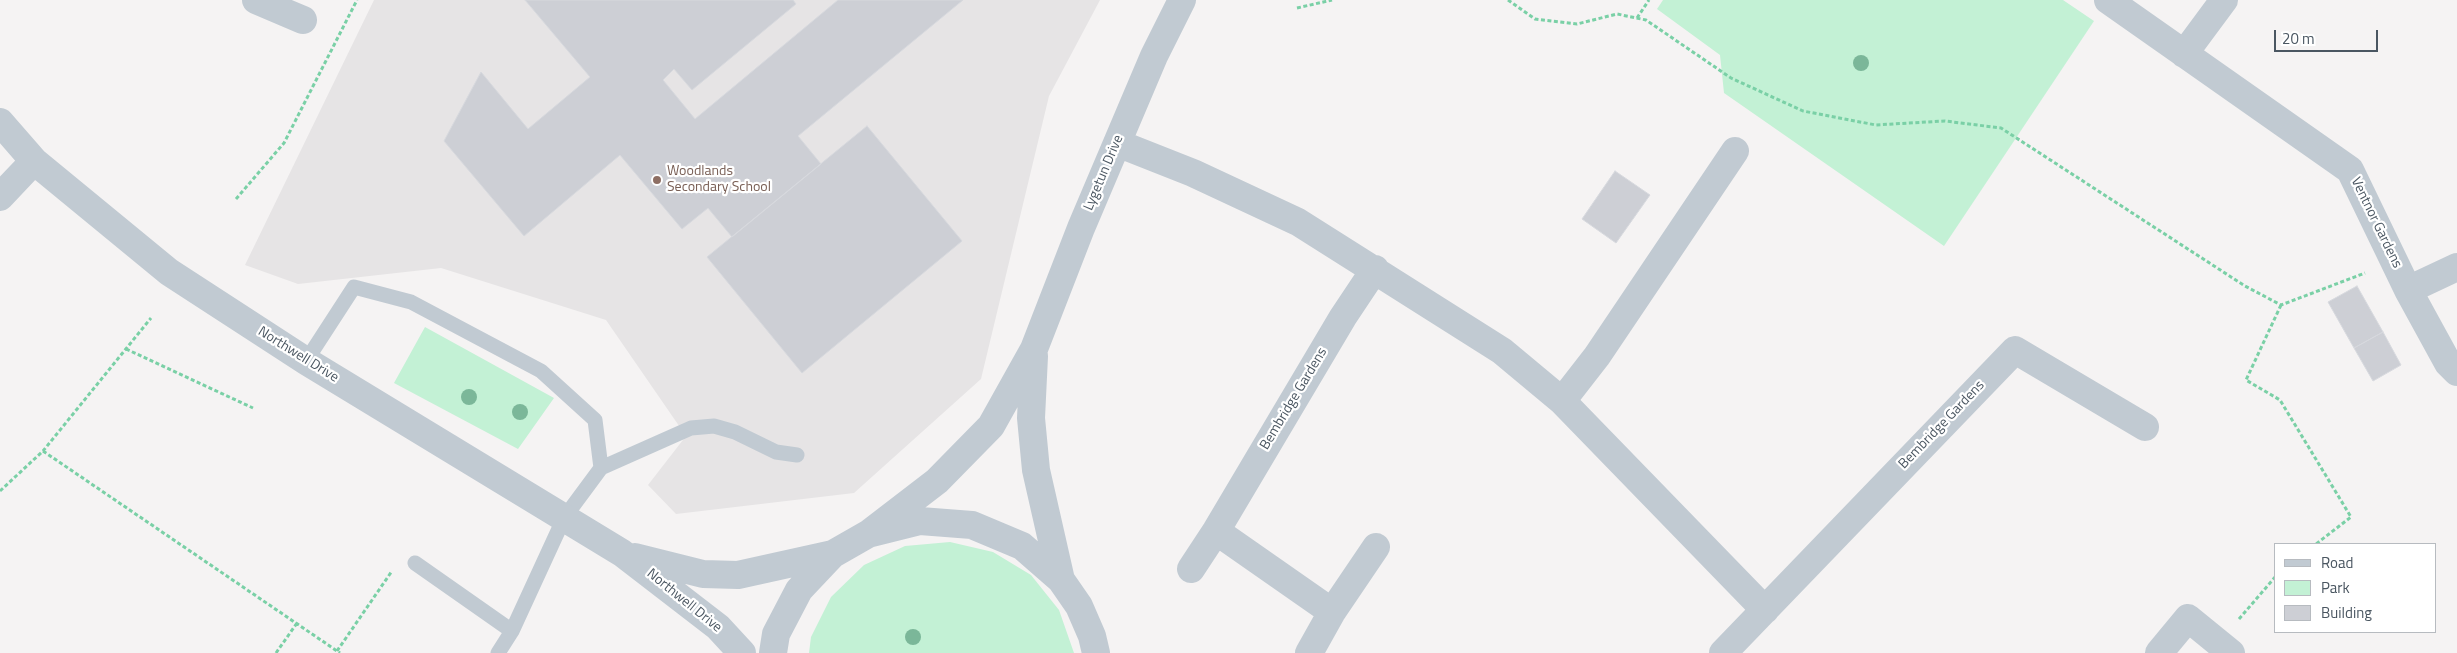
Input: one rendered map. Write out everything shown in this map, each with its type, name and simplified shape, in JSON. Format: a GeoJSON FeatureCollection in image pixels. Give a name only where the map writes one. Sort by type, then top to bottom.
{"type":"FeatureCollection","features":[{"type":"Feature","properties":{"kind":"street"},"geometry":{"type":"LineString","coordinates":[[256,0],[303,20]]}},
{"type":"Feature","properties":{"kind":"street","name":"Lygetun Drive"},"geometry":{"type":"LineString","coordinates":[[1034,349],[1117,143],[1154,56],[1182,0]]}},
{"type":"Feature","properties":{"kind":"street","name":"Ventnor Gardens"},"geometry":{"type":"LineString","coordinates":[[2108,0],[2350,170],[2408,290],[2448,363],[2457,372]]}},
{"type":"Feature","properties":{"kind":"street"},"geometry":{"type":"LineString","coordinates":[[2184,54],[2224,0]]}},
{"type":"Feature","properties":{"kind":"street","name":"Northwell Drive"},"geometry":{"type":"LineString","coordinates":[[0,122],[34,161],[169,272],[306,361],[622,553],[718,627],[742,653]]}},
{"type":"Feature","properties":{"kind":"street"},"geometry":{"type":"LineString","coordinates":[[1117,143],[1193,173],[1298,222],[1502,351],[1562,401],[1765,610]]}},
{"type":"Feature","properties":{"kind":"street"},"geometry":{"type":"LineString","coordinates":[[1562,401],[1597,356],[1735,151]]}},
{"type":"Feature","properties":{"kind":"street"},"geometry":{"type":"LineString","coordinates":[[0,197],[34,161]]}},
{"type":"Feature","properties":{"kind":"street"},"geometry":{"type":"LineString","coordinates":[[2408,290],[2457,267]]}},
{"type":"Feature","properties":{"kind":"street","name":"Bembridge Gardens"},"geometry":{"type":"LineString","coordinates":[[1191,569],[1216,531],[1343,317],[1375,270]]}},
{"type":"Feature","properties":{"kind":"street"},"geometry":{"type":"LineString","coordinates":[[772,653],[776,634],[799,590],[833,554],[868,534],[937,482],[991,426],[1034,349]]}},
{"type":"Feature","properties":{"kind":"street"},"geometry":{"type":"LineString","coordinates":[[1034,349],[1031,418],[1036,470],[1061,580]]}},
{"type":"Feature","properties":{"kind":"street","name":"Bembridge Gardens"},"geometry":{"type":"LineString","coordinates":[[1723,653],[2015,350],[2145,427]]}},
{"type":"Feature","properties":{"kind":"street"},"geometry":{"type":"LineString","coordinates":[[868,534],[920,521],[972,525],[1022,546],[1061,580],[1079,606],[1092,636],[1096,653]]}},
{"type":"Feature","properties":{"kind":"street"},"geometry":{"type":"LineString","coordinates":[[1216,531],[1332,612]]}},
{"type":"Feature","properties":{"kind":"street"},"geometry":{"type":"LineString","coordinates":[[1310,653],[1332,612],[1376,547]]}},
{"type":"Feature","properties":{"kind":"street","name":"Northwell Drive"},"geometry":{"type":"LineString","coordinates":[[622,553],[703,574],[738,575],[833,554]]}},
{"type":"Feature","properties":{"kind":"street"},"geometry":{"type":"LineString","coordinates":[[2159,653],[2188,618],[2225,648]]}},
{"type":"Feature","properties":{"kind":"lane"},"geometry":{"type":"LineString","coordinates":[[306,361],[354,287],[411,302],[541,371],[595,420],[601,468]]}},
{"type":"Feature","properties":{"kind":"lane"},"geometry":{"type":"LineString","coordinates":[[498,653],[512,631],[564,518],[601,468],[690,428],[714,426],[735,432],[787,456],[797,455]]}},
{"type":"Feature","properties":{"kind":"lane"},"geometry":{"type":"LineString","coordinates":[[415,563],[512,631]]}},
{"type":"Feature","properties":{"kind":"path"},"geometry":{"type":"LineString","coordinates":[[236,199],[284,143],[357,0]]}},
{"type":"Feature","properties":{"kind":"path"},"geometry":{"type":"LineString","coordinates":[[1296,8],[1332,0]]}},
{"type":"Feature","properties":{"kind":"path"},"geometry":{"type":"LineString","coordinates":[[1508,0],[1535,19],[1577,24],[1617,14],[1646,20],[1731,78],[1802,111],[1876,124],[1945,121],[2001,128],[2245,286],[2281,305]]}},
{"type":"Feature","properties":{"kind":"path"},"geometry":{"type":"LineString","coordinates":[[1636,18],[1649,0]]}},
{"type":"Feature","properties":{"kind":"path"},"geometry":{"type":"LineString","coordinates":[[2317,543],[2351,517],[2280,400],[2246,380],[2281,305],[2395,262]]}},
{"type":"Feature","properties":{"kind":"path"},"geometry":{"type":"LineString","coordinates":[[0,492],[43,451],[151,318]]}},
{"type":"Feature","properties":{"kind":"path"},"geometry":{"type":"LineString","coordinates":[[126,349],[254,408]]}},
{"type":"Feature","properties":{"kind":"path"},"geometry":{"type":"LineString","coordinates":[[43,451],[339,652],[394,568],[415,563]]}},
{"type":"Feature","properties":{"kind":"path"},"geometry":{"type":"LineString","coordinates":[[2225,648],[2274,579]]}},
{"type":"Feature","properties":{"kind":"path"},"geometry":{"type":"LineString","coordinates":[[276,653],[297,623]]}},
{"type":"Feature","properties":{"kind":"shaded area","name":"Woodlands Secondary School"},"geometry":{"type":"Polygon","coordinates":[[[374,0],[1100,0],[1049,96],[981,379],[854,493],[676,514],[648,485],[686,436],[606,320],[441,268],[298,284],[245,265],[374,0]]]}},
{"type":"Feature","properties":{"kind":"green space"},"geometry":{"type":"Polygon","coordinates":[[[1663,0],[2063,0],[2094,21],[1944,246],[1724,93],[1720,55],[1657,9],[1663,0]]]}},
{"type":"Feature","properties":{"kind":"green space"},"geometry":{"type":"Polygon","coordinates":[[[425,327],[554,398],[518,449],[394,383],[425,327]]]}},
{"type":"Feature","properties":{"kind":"green space"},"geometry":{"type":"Polygon","coordinates":[[[950,542],[993,552],[1031,575],[1059,610],[1074,653],[809,653],[811,637],[831,597],[864,565],[905,546],[950,542]]]}},
{"type":"Feature","properties":{"kind":"building"},"geometry":{"type":"Polygon","coordinates":[[[525,0],[793,0],[796,4],[692,90],[674,69],[663,80],[695,119],[838,0],[963,0],[798,136],[821,164],[732,237],[708,208],[682,229],[620,155],[524,236],[444,141],[481,72],[528,129],[590,77],[525,0]]]}},
{"type":"Feature","properties":{"kind":"building"},"geometry":{"type":"Polygon","coordinates":[[[867,126],[962,241],[802,373],[707,257],[867,126]]]}},
{"type":"Feature","properties":{"kind":"building"},"geometry":{"type":"Polygon","coordinates":[[[1615,171],[1650,195],[1616,243],[1582,219],[1615,171]]]}},
{"type":"Feature","properties":{"kind":"building"},"geometry":{"type":"Polygon","coordinates":[[[2357,286],[2383,332],[2354,348],[2328,302],[2357,286]]]}},
{"type":"Feature","properties":{"kind":"building"},"geometry":{"type":"Polygon","coordinates":[[[2383,332],[2401,365],[2373,381],[2354,348],[2383,332]]]}},
{"type":"Feature","properties":{"kind":"place","name":"Woodlands Secondary School"},"geometry":{"type":"Point","coordinates":[657,180]}}]}
